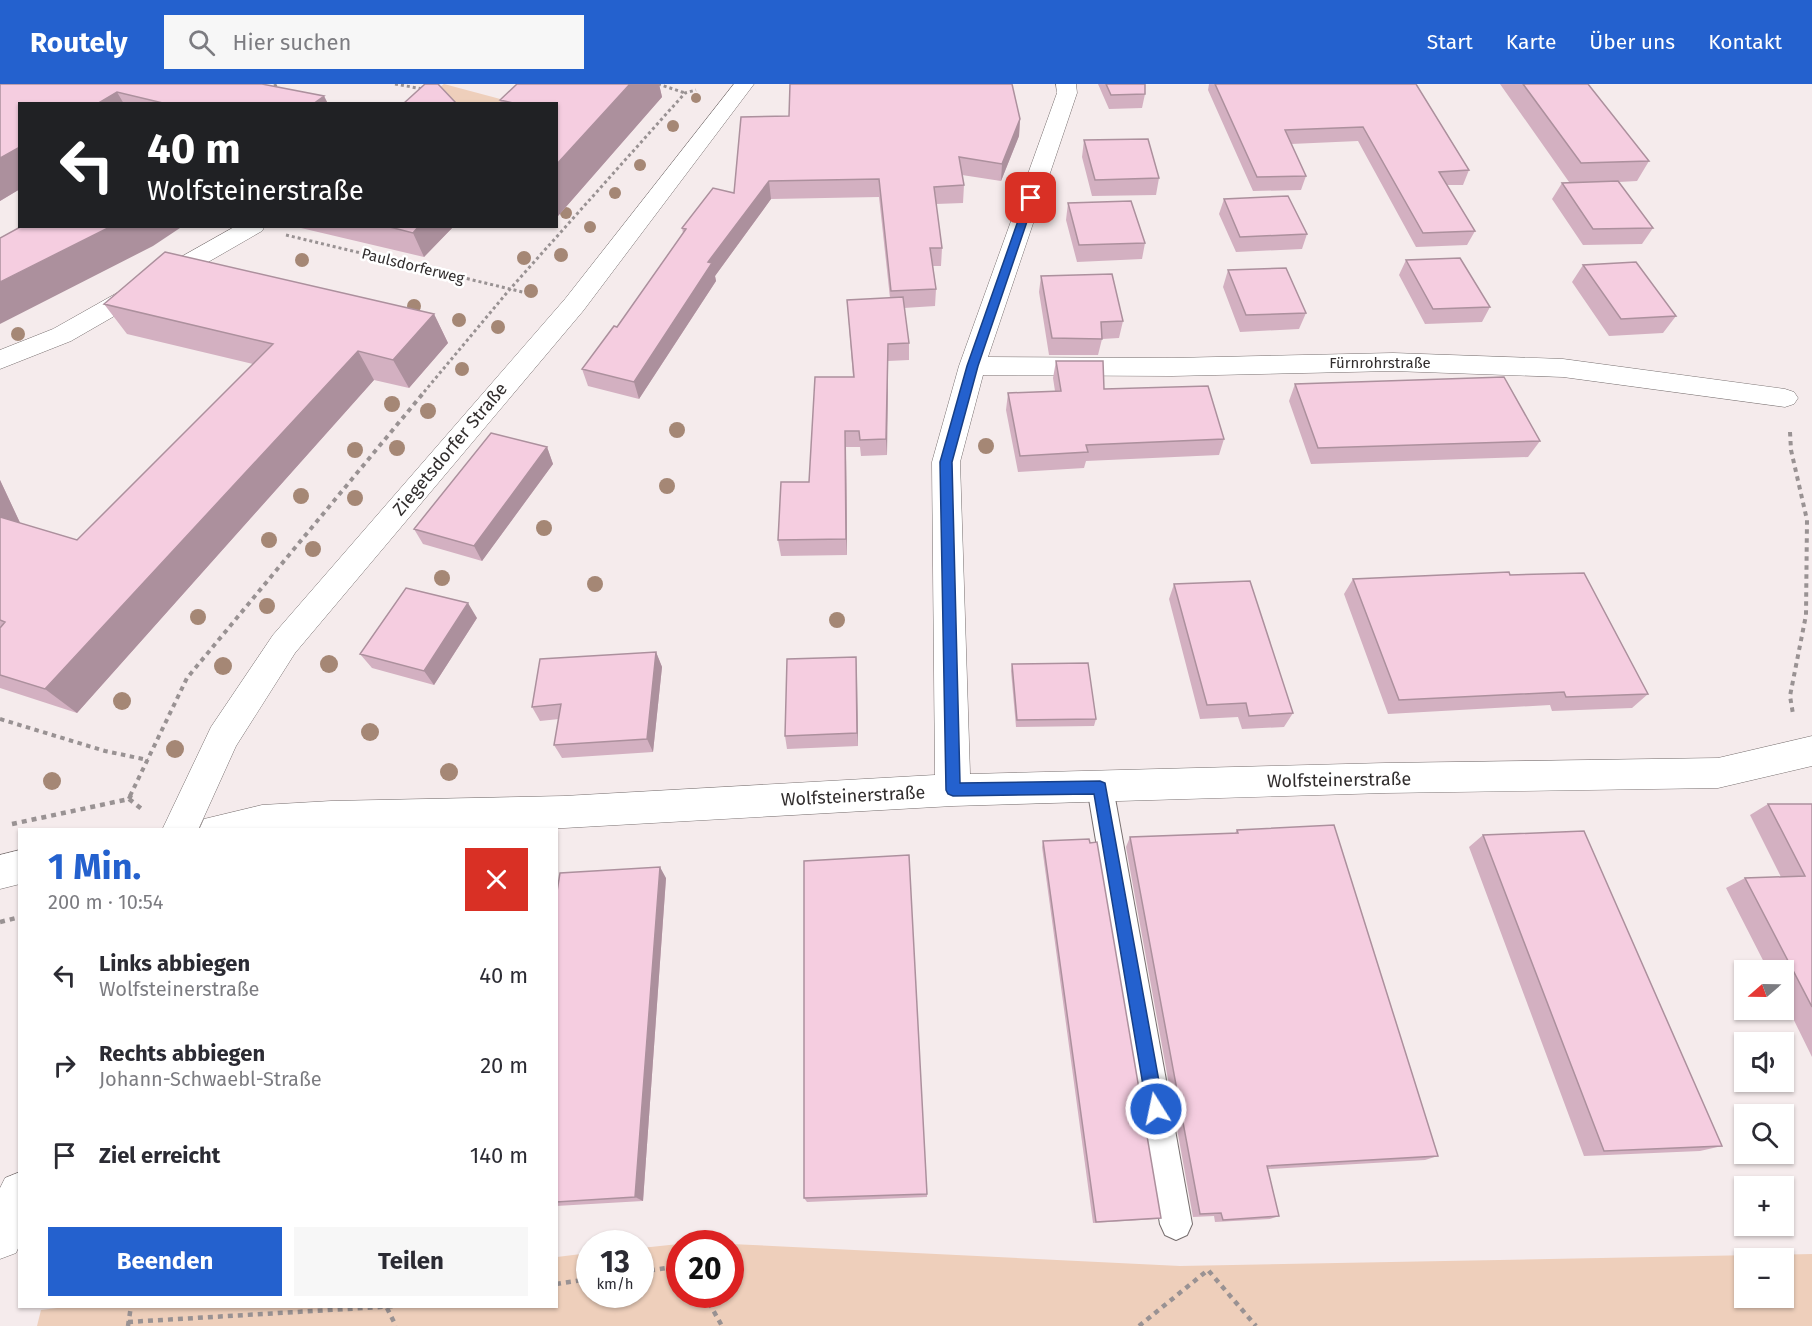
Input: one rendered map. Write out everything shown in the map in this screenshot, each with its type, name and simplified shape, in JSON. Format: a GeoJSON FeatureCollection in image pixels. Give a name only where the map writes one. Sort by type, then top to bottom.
{"type":"FeatureCollection","features":[{"type":"Feature","properties":{"kind":"street","name":"Ziegetsdorfer Straße"},"geometry":{"type":"LineString","coordinates":[[181,828],[223,737],[284,644],[574,305],[744,84]]}},
{"type":"Feature","properties":{"kind":"street"},"geometry":{"type":"LineString","coordinates":[[953,790],[946,462],[972,366],[1067,93],[1066,84]]}},
{"type":"Feature","properties":{"kind":"street"},"geometry":{"type":"LineString","coordinates":[[0,360],[62,335],[252,228]]}},
{"type":"Feature","properties":{"kind":"street","name":"Fürnrohrstraße"},"geometry":{"type":"LineString","coordinates":[[972,366],[1172,367],[1393,362],[1563,368],[1785,398]]}},
{"type":"Feature","properties":{"kind":"street","name":"Wolfsteinerstraße"},"geometry":{"type":"LineString","coordinates":[[227,828],[262,821],[331,817],[564,812],[953,790],[1384,778],[1718,773],[1806,752]]}},
{"type":"Feature","properties":{"kind":"street"},"geometry":{"type":"LineString","coordinates":[[0,872],[18,868]]}},
{"type":"Feature","properties":{"kind":"street"},"geometry":{"type":"LineString","coordinates":[[0,1237],[18,1197]]}},
{"type":"Feature","properties":{"kind":"lane"},"geometry":{"type":"LineString","coordinates":[[1100,787],[1176,1224]]}},
{"type":"Feature","properties":{"kind":"path"},"geometry":{"type":"LineString","coordinates":[[395,84],[423,89]]}},
{"type":"Feature","properties":{"kind":"path"},"geometry":{"type":"LineString","coordinates":[[0,826],[129,799],[187,678],[510,289],[685,93],[658,84]]}},
{"type":"Feature","properties":{"kind":"path","name":"Paulsdorferweg"},"geometry":{"type":"LineString","coordinates":[[258,228],[574,305]]}},
{"type":"Feature","properties":{"kind":"path"},"geometry":{"type":"LineString","coordinates":[[1790,425],[1791,450],[1807,520],[1806,615],[1790,696],[1806,752]]}},
{"type":"Feature","properties":{"kind":"path"},"geometry":{"type":"LineString","coordinates":[[0,719],[105,751],[148,760]]}},
{"type":"Feature","properties":{"kind":"path"},"geometry":{"type":"LineString","coordinates":[[0,922],[18,918]]}},
{"type":"Feature","properties":{"kind":"path"},"geometry":{"type":"LineString","coordinates":[[1139,1326],[1208,1270],[1256,1326]]}},
{"type":"Feature","properties":{"kind":"path"},"geometry":{"type":"LineString","coordinates":[[558,1284],[576,1281]]}},
{"type":"Feature","properties":{"kind":"path"},"geometry":{"type":"LineString","coordinates":[[131,1308],[128,1324],[387,1308],[396,1326]]}},
{"type":"Feature","properties":{"kind":"path"},"geometry":{"type":"LineString","coordinates":[[712,1308],[722,1326]]}},
{"type":"Feature","properties":{"kind":"shaded area"},"geometry":{"type":"Polygon","coordinates":[[[444,84],[504,100],[502,102],[421,102],[444,84]]]}},
{"type":"Feature","properties":{"kind":"shaded area"},"geometry":{"type":"Polygon","coordinates":[[[666,1245],[666,1308],[744,1308],[744,1245],[1180,1266],[1734,1255],[1734,1308],[1794,1308],[1794,1254],[1812,1254],[1812,1326],[37,1326],[41,1310],[57,1308],[558,1308],[558,1257],[576,1255],[576,1308],[654,1308],[654,1247],[666,1245]]]}},
{"type":"Feature","properties":{"kind":"building"},"geometry":{"type":"Polygon","coordinates":[[[0,84],[262,84],[324,96],[316,102],[159,102],[117,92],[100,102],[18,102],[18,148],[0,158],[0,84]]]}},
{"type":"Feature","properties":{"kind":"building"},"geometry":{"type":"Polygon","coordinates":[[[425,84],[438,84],[455,102],[405,102],[425,84]]]}},
{"type":"Feature","properties":{"kind":"building"},"geometry":{"type":"Polygon","coordinates":[[[517,84],[630,84],[558,163],[558,102],[500,100],[517,84]]]}},
{"type":"Feature","properties":{"kind":"building"},"geometry":{"type":"Polygon","coordinates":[[[790,84],[1012,84],[1020,119],[1002,164],[959,157],[964,185],[934,187],[942,248],[930,248],[936,289],[891,291],[879,179],[769,181],[708,262],[712,263],[634,382],[582,369],[614,326],[617,327],[686,229],[682,228],[713,188],[734,193],[741,117],[789,116],[790,84]]]}},
{"type":"Feature","properties":{"kind":"building"},"geometry":{"type":"Polygon","coordinates":[[[1106,84],[1145,84],[1145,94],[1111,95],[1106,84]]]}},
{"type":"Feature","properties":{"kind":"building"},"geometry":{"type":"Polygon","coordinates":[[[1215,84],[1416,84],[1469,170],[1439,172],[1475,231],[1423,233],[1363,127],[1285,130],[1306,176],[1257,177],[1215,84]]]}},
{"type":"Feature","properties":{"kind":"building"},"geometry":{"type":"Polygon","coordinates":[[[1523,84],[1588,84],[1649,161],[1581,163],[1523,84]]]}},
{"type":"Feature","properties":{"kind":"building"},"geometry":{"type":"Polygon","coordinates":[[[1148,139],[1159,178],[1095,180],[1084,140],[1148,139]]]}},
{"type":"Feature","properties":{"kind":"building"},"geometry":{"type":"Polygon","coordinates":[[[1618,181],[1653,228],[1593,229],[1562,183],[1618,181]]]}},
{"type":"Feature","properties":{"kind":"building"},"geometry":{"type":"Polygon","coordinates":[[[1288,196],[1307,234],[1240,237],[1224,199],[1288,196]]]}},
{"type":"Feature","properties":{"kind":"building"},"geometry":{"type":"Polygon","coordinates":[[[1131,201],[1145,243],[1079,245],[1068,203],[1131,201]]]}},
{"type":"Feature","properties":{"kind":"building"},"geometry":{"type":"Polygon","coordinates":[[[18,228],[108,228],[0,282],[0,238],[18,228]]]}},
{"type":"Feature","properties":{"kind":"building"},"geometry":{"type":"Polygon","coordinates":[[[394,228],[417,228],[413,233],[394,228]]]}},
{"type":"Feature","properties":{"kind":"building"},"geometry":{"type":"Polygon","coordinates":[[[165,252],[434,314],[393,360],[358,351],[45,689],[0,675],[0,628],[5,622],[0,620],[0,517],[77,540],[273,344],[104,304],[165,252]]]}},
{"type":"Feature","properties":{"kind":"building"},"geometry":{"type":"Polygon","coordinates":[[[1460,258],[1490,307],[1433,309],[1406,260],[1460,258]]]}},
{"type":"Feature","properties":{"kind":"building"},"geometry":{"type":"Polygon","coordinates":[[[1636,262],[1676,316],[1621,319],[1583,265],[1636,262]]]}},
{"type":"Feature","properties":{"kind":"building"},"geometry":{"type":"Polygon","coordinates":[[[1286,268],[1306,313],[1246,315],[1228,270],[1286,268]]]}},
{"type":"Feature","properties":{"kind":"building"},"geometry":{"type":"Polygon","coordinates":[[[1112,274],[1123,321],[1101,322],[1102,339],[1052,338],[1041,276],[1112,274]]]}},
{"type":"Feature","properties":{"kind":"building"},"geometry":{"type":"Polygon","coordinates":[[[903,297],[909,343],[888,344],[886,439],[860,440],[859,431],[845,431],[846,539],[778,540],[781,482],[809,482],[815,377],[854,377],[847,300],[903,297]]]}},
{"type":"Feature","properties":{"kind":"building"},"geometry":{"type":"Polygon","coordinates":[[[1056,361],[1103,361],[1104,389],[1208,386],[1224,439],[1086,445],[1088,452],[1020,456],[1008,393],[1061,391],[1056,361]]]}},
{"type":"Feature","properties":{"kind":"building"},"geometry":{"type":"Polygon","coordinates":[[[1504,377],[1540,441],[1318,448],[1295,384],[1504,377]]]}},
{"type":"Feature","properties":{"kind":"building"},"geometry":{"type":"Polygon","coordinates":[[[491,433],[547,447],[474,546],[414,529],[491,433]]]}},
{"type":"Feature","properties":{"kind":"building"},"geometry":{"type":"Polygon","coordinates":[[[1509,572],[1510,575],[1584,573],[1648,694],[1566,697],[1564,692],[1399,700],[1353,579],[1509,572]]]}},
{"type":"Feature","properties":{"kind":"building"},"geometry":{"type":"Polygon","coordinates":[[[1250,581],[1293,713],[1249,716],[1246,703],[1207,705],[1174,584],[1250,581]]]}},
{"type":"Feature","properties":{"kind":"building"},"geometry":{"type":"Polygon","coordinates":[[[406,588],[468,603],[424,671],[360,654],[406,588]]]}},
{"type":"Feature","properties":{"kind":"building"},"geometry":{"type":"Polygon","coordinates":[[[656,652],[647,739],[554,745],[561,704],[532,707],[540,659],[656,652]]]}},
{"type":"Feature","properties":{"kind":"building"},"geometry":{"type":"Polygon","coordinates":[[[856,657],[857,733],[785,736],[787,659],[856,657]]]}},
{"type":"Feature","properties":{"kind":"building"},"geometry":{"type":"Polygon","coordinates":[[[1088,663],[1096,719],[1017,720],[1012,664],[1088,663]]]}},
{"type":"Feature","properties":{"kind":"building"},"geometry":{"type":"Polygon","coordinates":[[[1768,804],[1812,804],[1812,1007],[1794,972],[1794,960],[1788,960],[1745,878],[1805,876],[1768,804]]]}},
{"type":"Feature","properties":{"kind":"building"},"geometry":{"type":"Polygon","coordinates":[[[1334,825],[1438,1156],[1267,1166],[1279,1216],[1223,1220],[1221,1213],[1200,1214],[1130,837],[1238,833],[1237,830],[1334,825]]]}},
{"type":"Feature","properties":{"kind":"building"},"geometry":{"type":"Polygon","coordinates":[[[1584,831],[1722,1146],[1604,1151],[1483,835],[1584,831]]]}},
{"type":"Feature","properties":{"kind":"building"},"geometry":{"type":"Polygon","coordinates":[[[1089,839],[1090,843],[1097,842],[1161,1218],[1096,1222],[1043,841],[1089,839]]]}},
{"type":"Feature","properties":{"kind":"building"},"geometry":{"type":"Polygon","coordinates":[[[909,855],[927,1194],[804,1198],[804,861],[909,855]]]}},
{"type":"Feature","properties":{"kind":"building"},"geometry":{"type":"Polygon","coordinates":[[[660,867],[635,1197],[558,1202],[558,886],[560,873],[660,867]]]}},
{"type":"Feature","properties":{"kind":"route"},"geometry":{"type":"LineString","coordinates":[[1031,198],[972,366],[946,462],[953,790],[1100,787],[1156,1109]]}}]}
